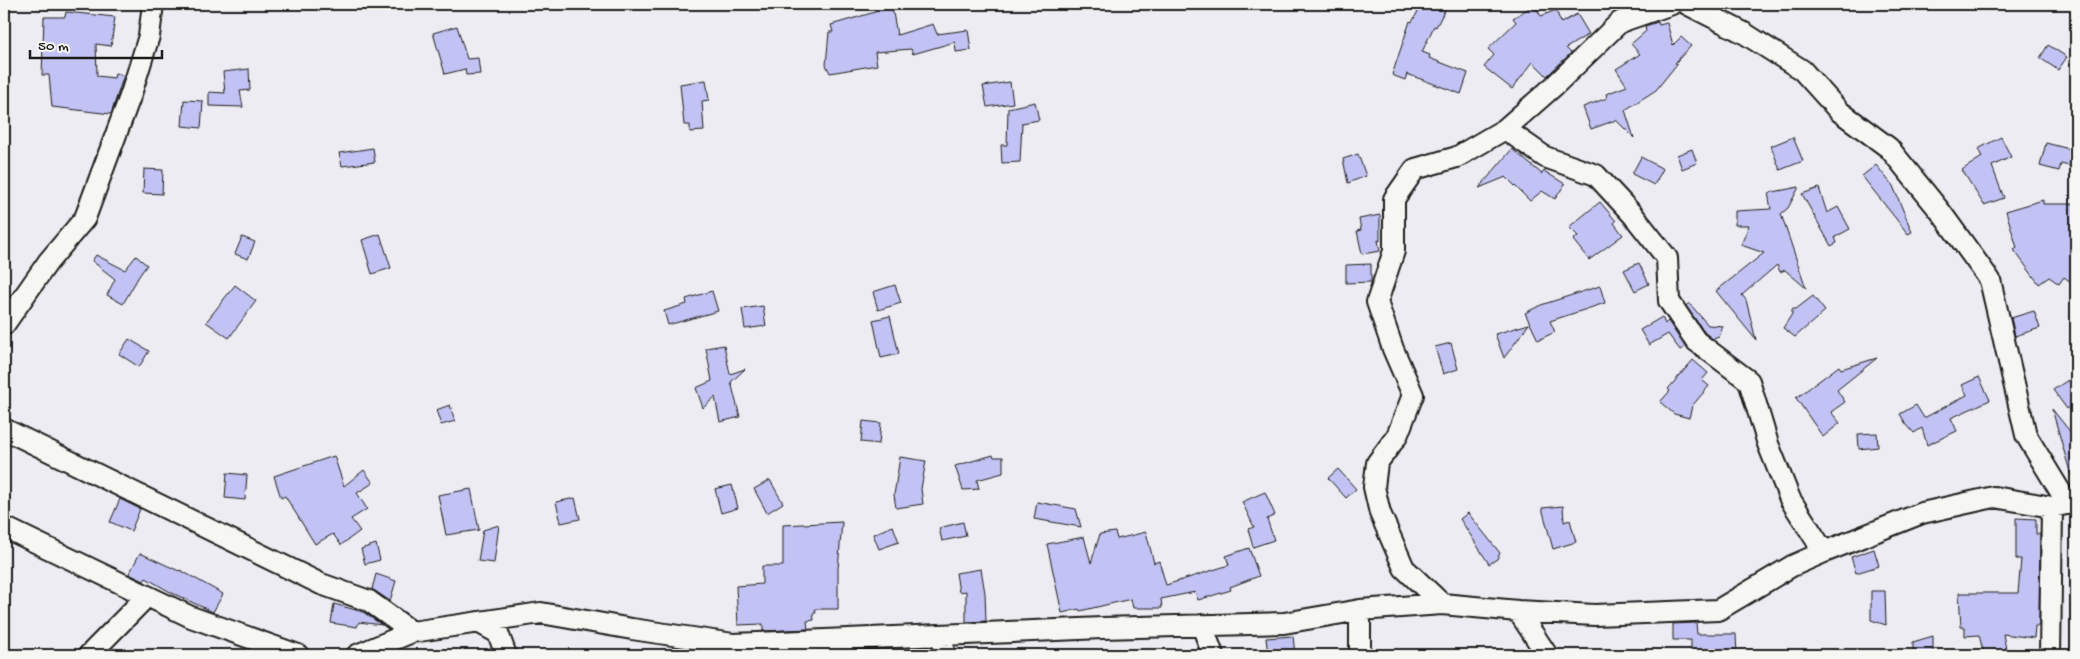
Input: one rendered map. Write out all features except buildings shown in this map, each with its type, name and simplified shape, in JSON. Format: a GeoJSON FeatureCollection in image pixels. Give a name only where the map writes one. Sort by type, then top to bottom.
{"type":"FeatureCollection","features":[{"type":"Feature","properties":{"kind":"street"},"geometry":{"type":"LineString","coordinates":[[4,325],[48,262],[85,218],[131,94],[149,36],[153,4]]}},
{"type":"Feature","properties":{"kind":"street"},"geometry":{"type":"LineString","coordinates":[[1442,604],[1404,568],[1380,513],[1374,487],[1377,463],[1397,436],[1413,395],[1393,349],[1378,302],[1394,251],[1394,199],[1415,170],[1457,157],[1505,129],[1554,86],[1620,22],[1672,4]]}},
{"type":"Feature","properties":{"kind":"street"},"geometry":{"type":"LineString","coordinates":[[1686,4],[1744,33],[1802,70],[1839,111],[1889,148],[1940,211],[1990,280],[2026,436],[2068,502],[2050,655]]}},
{"type":"Feature","properties":{"kind":"street"},"geometry":{"type":"LineString","coordinates":[[1505,129],[1545,157],[1596,175],[1633,215],[1666,258],[1669,301],[1696,341],[1749,381],[1768,444],[1790,499],[1824,552]]}},
{"type":"Feature","properties":{"kind":"street"},"geometry":{"type":"LineString","coordinates":[[4,429],[321,584],[369,601],[412,632]]}},
{"type":"Feature","properties":{"kind":"street"},"geometry":{"type":"LineString","coordinates":[[357,655],[412,632],[541,613],[733,644],[941,634],[1284,623],[1360,610],[1442,604],[1518,611],[1595,615],[1718,610],[1792,566],[1922,514],[1994,497],[2068,502]]}},
{"type":"Feature","properties":{"kind":"street"},"geometry":{"type":"LineString","coordinates":[[4,527],[191,617],[298,655]]}},
{"type":"Feature","properties":{"kind":"street"},"geometry":{"type":"LineString","coordinates":[[89,655],[146,596]]}},
{"type":"Feature","properties":{"kind":"street"},"geometry":{"type":"LineString","coordinates":[[1360,610],[1360,655]]}},
{"type":"Feature","properties":{"kind":"street"},"geometry":{"type":"LineString","coordinates":[[1518,611],[1547,655]]}},
{"type":"Feature","properties":{"kind":"street"},"geometry":{"type":"LineString","coordinates":[[478,622],[498,633],[506,655]]}},
{"type":"Feature","properties":{"kind":"street"},"geometry":{"type":"LineString","coordinates":[[1202,625],[1212,655]]}},
{"type":"Feature","properties":{"kind":"street"},"geometry":{"type":"LineString","coordinates":[[941,634],[945,655]]}}]}
